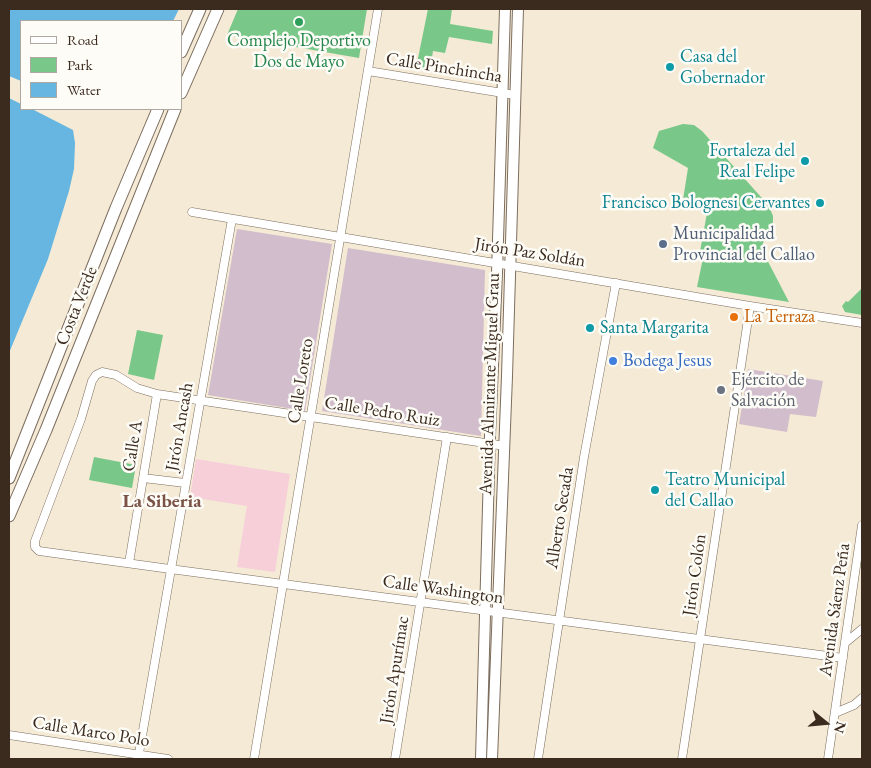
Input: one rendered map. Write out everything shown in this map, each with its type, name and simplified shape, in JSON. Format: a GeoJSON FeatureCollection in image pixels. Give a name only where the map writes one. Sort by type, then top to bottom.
{"type":"FeatureCollection","features":[{"type":"Feature","properties":{"kind":"highway"},"geometry":{"type":"LineString","coordinates":[[182,50],[200,9]]}},
{"type":"Feature","properties":{"kind":"highway"},"geometry":{"type":"LineString","coordinates":[[182,91],[218,9]]}},
{"type":"Feature","properties":{"kind":"highway","name":"Costa Verde"},"geometry":{"type":"LineString","coordinates":[[9,478],[116,208],[158,110]]}},
{"type":"Feature","properties":{"kind":"highway","name":"Costa Verde"},"geometry":{"type":"LineString","coordinates":[[9,516],[46,430],[175,110]]}},
{"type":"Feature","properties":{"kind":"main road","name":"Avenida Almirante Miguel Grau"},"geometry":{"type":"LineString","coordinates":[[481,759],[505,9]]}},
{"type":"Feature","properties":{"kind":"main road","name":"Avenida Almirante Miguel Grau"},"geometry":{"type":"LineString","coordinates":[[492,759],[505,446],[518,9]]}},
{"type":"Feature","properties":{"kind":"street","name":"Calle Loreto"},"geometry":{"type":"LineString","coordinates":[[254,759],[378,9]]}},
{"type":"Feature","properties":{"kind":"street","name":"Calle Pinchincha"},"geometry":{"type":"LineString","coordinates":[[368,71],[515,95]]}},
{"type":"Feature","properties":{"kind":"street","name":"Jirón Paz Soldán"},"geometry":{"type":"LineString","coordinates":[[192,212],[750,306],[862,322]]}},
{"type":"Feature","properties":{"kind":"street","name":"Jirón Ancash"},"geometry":{"type":"LineString","coordinates":[[138,757],[232,219]]}},
{"type":"Feature","properties":{"kind":"street","name":"Alberto Secada"},"geometry":{"type":"LineString","coordinates":[[538,759],[584,457],[616,283]]}},
{"type":"Feature","properties":{"kind":"street","name":"Jirón Colón"},"geometry":{"type":"LineString","coordinates":[[682,759],[750,306]]}},
{"type":"Feature","properties":{"kind":"street","name":"Calle Pedro Ruiz"},"geometry":{"type":"LineString","coordinates":[[38,551],[35,547],[35,541],[81,419],[92,381],[96,375],[102,372],[122,378],[137,388],[157,394],[505,446]]}},
{"type":"Feature","properties":{"kind":"street","name":"Calle A"},"geometry":{"type":"LineString","coordinates":[[129,563],[157,394]]}},
{"type":"Feature","properties":{"kind":"street","name":"Jirón Apurímac"},"geometry":{"type":"LineString","coordinates":[[395,759],[447,438]]}},
{"type":"Feature","properties":{"kind":"street"},"geometry":{"type":"LineString","coordinates":[[143,478],[185,484]]}},
{"type":"Feature","properties":{"kind":"street","name":"Avenida Sáenz Peña"},"geometry":{"type":"LineString","coordinates":[[828,759],[862,525]]}},
{"type":"Feature","properties":{"kind":"street","name":"Calle Washington"},"geometry":{"type":"LineString","coordinates":[[38,551],[843,658]]}},
{"type":"Feature","properties":{"kind":"street"},"geometry":{"type":"LineString","coordinates":[[845,643],[862,629]]}},
{"type":"Feature","properties":{"kind":"street"},"geometry":{"type":"LineString","coordinates":[[835,713],[854,705],[862,698]]}},
{"type":"Feature","properties":{"kind":"street","name":"Calle Marco Polo"},"geometry":{"type":"LineString","coordinates":[[9,735],[138,757],[168,759]]}},
{"type":"Feature","properties":{"kind":"shaded area"},"geometry":{"type":"Polygon","coordinates":[[[237,229],[332,244],[305,411],[208,395],[237,229]]]}},
{"type":"Feature","properties":{"kind":"shaded area"},"geometry":{"type":"Polygon","coordinates":[[[348,248],[485,270],[481,436],[322,411],[348,248]]]}},
{"type":"Feature","properties":{"kind":"shaded area"},"geometry":{"type":"Polygon","coordinates":[[[748,369],[823,381],[816,417],[790,414],[787,432],[739,424],[748,369]]]}},
{"type":"Feature","properties":{"kind":"shaded area"},"geometry":{"type":"Polygon","coordinates":[[[196,459],[290,474],[275,572],[237,567],[247,506],[190,497],[196,459]]]}},
{"type":"Feature","properties":{"kind":"green space","name":"Complejo Deportivo Dos de Mayo"},"geometry":{"type":"Polygon","coordinates":[[[238,9],[367,9],[359,58],[227,35],[238,9]]]}},
{"type":"Feature","properties":{"kind":"green space"},"geometry":{"type":"Polygon","coordinates":[[[428,9],[452,9],[450,24],[493,31],[492,44],[449,37],[445,53],[433,51],[430,71],[416,68],[428,9]]]}},
{"type":"Feature","properties":{"kind":"green space"},"geometry":{"type":"Polygon","coordinates":[[[683,124],[694,125],[702,131],[769,206],[773,222],[763,243],[762,250],[789,302],[697,287],[703,258],[699,257],[707,213],[682,206],[688,168],[653,148],[659,131],[683,124]]]}},
{"type":"Feature","properties":{"kind":"green space"},"geometry":{"type":"Polygon","coordinates":[[[862,288],[862,315],[845,312],[842,306],[862,288]]]}},
{"type":"Feature","properties":{"kind":"green space"},"geometry":{"type":"Polygon","coordinates":[[[137,330],[163,335],[154,380],[128,374],[137,330]]]}},
{"type":"Feature","properties":{"kind":"green space"},"geometry":{"type":"Polygon","coordinates":[[[94,457],[136,465],[132,488],[89,480],[94,457]]]}},
{"type":"Feature","properties":{"kind":"water"},"geometry":{"type":"Polygon","coordinates":[[[9,9],[179,9],[174,20],[20,20],[20,81],[9,76],[9,9]]]}},
{"type":"Feature","properties":{"kind":"water"},"geometry":{"type":"Polygon","coordinates":[[[9,98],[20,104],[20,110],[34,110],[73,130],[75,143],[74,169],[69,191],[48,259],[9,353],[9,98]]]}},
{"type":"Feature","properties":{"kind":"place","name":"Complejo Deportivo Dos de Mayo"},"geometry":{"type":"Point","coordinates":[299,22]}},
{"type":"Feature","properties":{"kind":"place","name":"Casa del Gobernador"},"geometry":{"type":"Point","coordinates":[670,67]}},
{"type":"Feature","properties":{"kind":"place","name":"Fortaleza del Real Felipe"},"geometry":{"type":"Point","coordinates":[805,161]}},
{"type":"Feature","properties":{"kind":"place","name":"Francisco Bolognesi Cervantes"},"geometry":{"type":"Point","coordinates":[820,203]}},
{"type":"Feature","properties":{"kind":"place","name":"Municipalidad Provincial del Callao"},"geometry":{"type":"Point","coordinates":[663,244]}},
{"type":"Feature","properties":{"kind":"place","name":"La Terraza"},"geometry":{"type":"Point","coordinates":[734,317]}},
{"type":"Feature","properties":{"kind":"place","name":"Santa Margarita"},"geometry":{"type":"Point","coordinates":[590,328]}},
{"type":"Feature","properties":{"kind":"place","name":"Bodega Jesus"},"geometry":{"type":"Point","coordinates":[613,361]}},
{"type":"Feature","properties":{"kind":"place","name":"Ejército de Salvación"},"geometry":{"type":"Point","coordinates":[721,390]}},
{"type":"Feature","properties":{"kind":"place","name":"Teatro Municipal del Callao"},"geometry":{"type":"Point","coordinates":[655,490]}},
{"type":"Feature","properties":{"kind":"district","name":"La Siberia"},"geometry":{"type":"Point","coordinates":[162,502]}}]}
